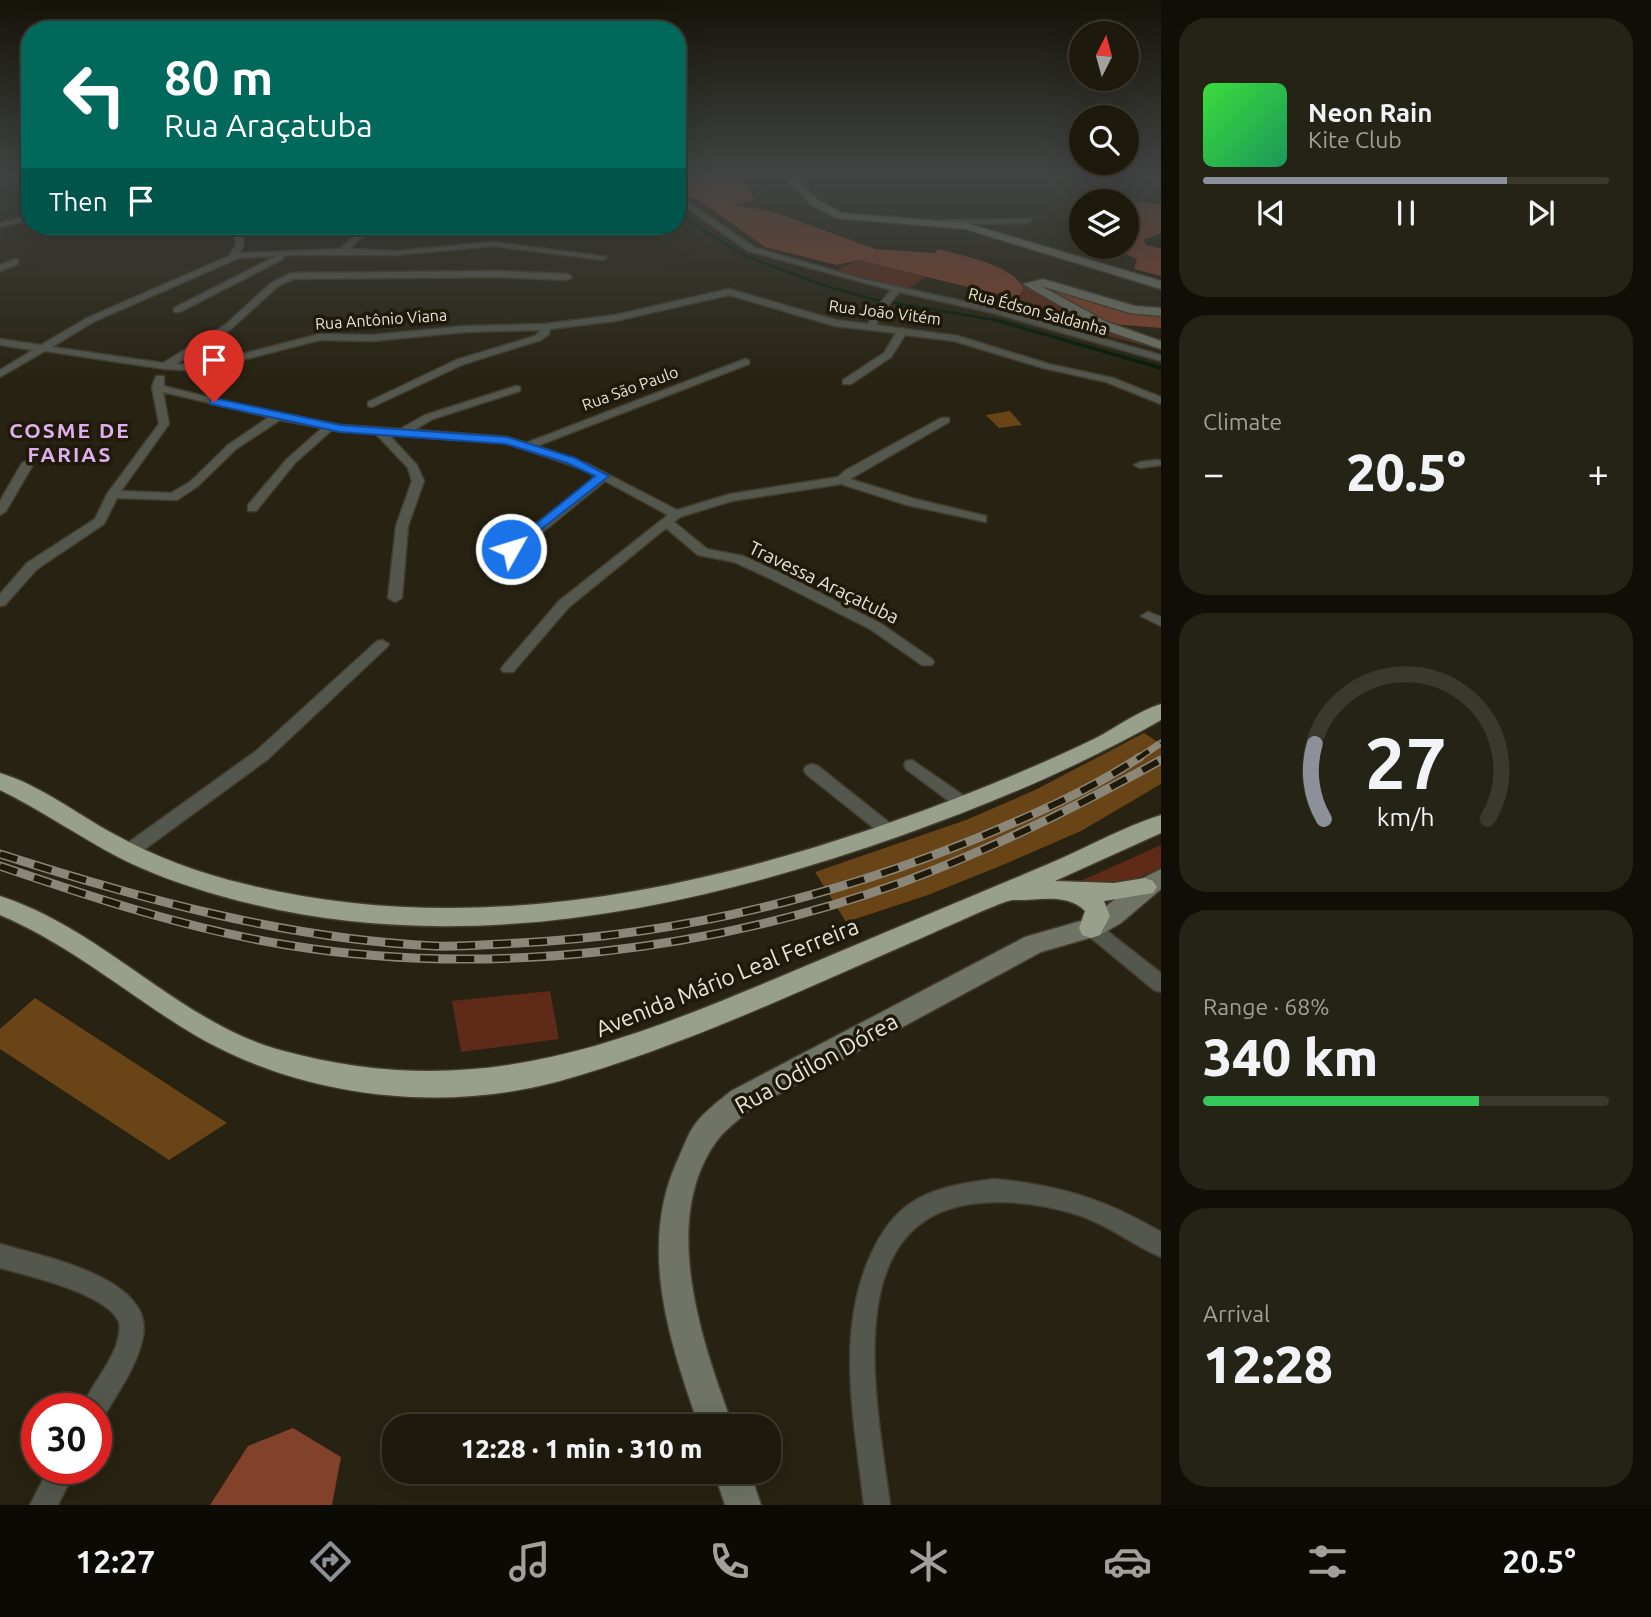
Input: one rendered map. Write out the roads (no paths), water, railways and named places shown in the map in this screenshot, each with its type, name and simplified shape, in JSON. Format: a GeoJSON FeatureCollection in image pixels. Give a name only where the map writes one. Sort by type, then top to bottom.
{"type":"FeatureCollection","features":[{"type":"Feature","properties":{"kind":"highway"},"geometry":{"type":"LineString","coordinates":[[0,781],[128,852],[205,882],[296,904],[405,916],[501,918],[592,910],[688,892],[890,832],[1009,786],[1161,711]]}},
{"type":"Feature","properties":{"kind":"highway","name":"Avenida Mário Leal Ferreira"},"geometry":{"type":"LineString","coordinates":[[0,905],[53,928],[205,1028],[276,1060],[336,1076],[391,1083],[450,1086],[507,1081],[558,1071],[650,1043],[1155,828]]}},
{"type":"Feature","properties":{"kind":"highway"},"geometry":{"type":"LineString","coordinates":[[999,895],[1072,890],[1114,892],[1153,882]]}},
{"type":"Feature","properties":{"kind":"highway"},"geometry":{"type":"LineString","coordinates":[[1072,890],[1093,902],[1097,908],[1097,919],[1091,928]]}},
{"type":"Feature","properties":{"kind":"street"},"geometry":{"type":"LineString","coordinates":[[233,257],[240,245]]}},
{"type":"Feature","properties":{"kind":"street"},"geometry":{"type":"LineString","coordinates":[[342,252],[349,245]]}},
{"type":"Feature","properties":{"kind":"street"},"geometry":{"type":"LineString","coordinates":[[0,374],[37,349],[90,320],[233,257],[291,252],[368,253],[476,245]]}},
{"type":"Feature","properties":{"kind":"street"},"geometry":{"type":"LineString","coordinates":[[503,245],[603,257]]}},
{"type":"Feature","properties":{"kind":"street","name":"Rua Édson Saldanha"},"geometry":{"type":"LineString","coordinates":[[747,245],[895,290],[995,312],[1161,358]]}},
{"type":"Feature","properties":{"kind":"street"},"geometry":{"type":"LineString","coordinates":[[1035,245],[1161,285]]}},
{"type":"Feature","properties":{"kind":"street"},"geometry":{"type":"LineString","coordinates":[[177,310],[291,252]]}},
{"type":"Feature","properties":{"kind":"street"},"geometry":{"type":"LineString","coordinates":[[363,268],[368,253]]}},
{"type":"Feature","properties":{"kind":"street"},"geometry":{"type":"LineString","coordinates":[[0,268],[15,262]]}},
{"type":"Feature","properties":{"kind":"street"},"geometry":{"type":"LineString","coordinates":[[0,602],[32,566],[92,529],[105,513],[113,494],[164,424],[157,387],[165,366],[228,327],[274,285],[291,276],[499,274],[568,277]]}},
{"type":"Feature","properties":{"kind":"street"},"geometry":{"type":"LineString","coordinates":[[1161,312],[1134,310],[1033,282],[1030,286],[1094,320],[1161,345]]}},
{"type":"Feature","properties":{"kind":"street"},"geometry":{"type":"LineString","coordinates":[[871,327],[895,290]]}},
{"type":"Feature","properties":{"kind":"street","name":"Rua João Vitém"},"geometry":{"type":"LineString","coordinates":[[561,325],[615,318],[729,292],[751,296],[822,320],[973,342],[1047,366],[1109,380],[1161,401]]}},
{"type":"Feature","properties":{"kind":"street","name":"Rua Antônio Viana"},"geometry":{"type":"LineString","coordinates":[[0,342],[165,366],[211,366],[320,337],[373,338],[465,329],[561,325]]}},
{"type":"Feature","properties":{"kind":"street"},"geometry":{"type":"LineString","coordinates":[[372,404],[460,362],[538,338],[546,332],[545,327]]}},
{"type":"Feature","properties":{"kind":"street"},"geometry":{"type":"LineString","coordinates":[[847,382],[888,355],[904,330]]}},
{"type":"Feature","properties":{"kind":"street","name":"Rua São Paulo"},"geometry":{"type":"LineString","coordinates":[[528,446],[744,362]]}},
{"type":"Feature","properties":{"kind":"street","name":"Travessa Araçatuba"},"geometry":{"type":"LineString","coordinates":[[157,387],[330,426],[380,432],[488,438],[528,446],[604,476],[672,518],[703,552],[738,559],[776,576],[875,626],[927,662]]}},
{"type":"Feature","properties":{"kind":"street"},"geometry":{"type":"LineString","coordinates":[[401,433],[421,421],[516,388]]}},
{"type":"Feature","properties":{"kind":"street"},"geometry":{"type":"LineString","coordinates":[[113,494],[173,497],[194,484],[232,447],[277,416]]}},
{"type":"Feature","properties":{"kind":"street"},"geometry":{"type":"LineString","coordinates":[[842,480],[849,472],[945,420]]}},
{"type":"Feature","properties":{"kind":"street"},"geometry":{"type":"LineString","coordinates":[[252,508],[291,461],[330,426]]}},
{"type":"Feature","properties":{"kind":"street"},"geometry":{"type":"LineString","coordinates":[[380,432],[413,467],[418,481],[402,526],[395,598]]}},
{"type":"Feature","properties":{"kind":"street"},"geometry":{"type":"LineString","coordinates":[[0,511],[28,463]]}},
{"type":"Feature","properties":{"kind":"street"},"geometry":{"type":"LineString","coordinates":[[1140,465],[1157,463]]}},
{"type":"Feature","properties":{"kind":"street"},"geometry":{"type":"LineString","coordinates":[[500,560],[604,476]]}},
{"type":"Feature","properties":{"kind":"street"},"geometry":{"type":"LineString","coordinates":[[508,669],[564,604],[672,518],[730,498],[842,480],[933,508],[982,519]]}},
{"type":"Feature","properties":{"kind":"street"},"geometry":{"type":"LineString","coordinates":[[128,852],[262,755],[382,644]]}},
{"type":"Feature","properties":{"kind":"street"},"geometry":{"type":"LineString","coordinates":[[912,765],[964,804]]}},
{"type":"Feature","properties":{"kind":"street"},"geometry":{"type":"LineString","coordinates":[[812,770],[890,832]]}},
{"type":"Feature","properties":{"kind":"street","name":"Rua Odilon Dórea"},"geometry":{"type":"LineString","coordinates":[[712,1414],[683,1336],[672,1257],[679,1193],[704,1135],[741,1100],[1034,944],[1091,928],[1112,916],[1153,882]]}},
{"type":"Feature","properties":{"kind":"street"},"geometry":{"type":"LineString","coordinates":[[1091,928],[1161,984]]}},
{"type":"Feature","properties":{"kind":"street"},"geometry":{"type":"LineString","coordinates":[[877,1505],[863,1364],[865,1309],[875,1266],[883,1249],[902,1224],[942,1199],[973,1189],[1012,1189],[1050,1195],[1099,1211],[1137,1228],[1161,1245]]}},
{"type":"Feature","properties":{"kind":"street"},"geometry":{"type":"LineString","coordinates":[[0,1256],[85,1283],[124,1305],[133,1324],[127,1347],[103,1393]]}},
{"type":"Feature","properties":{"kind":"street"},"geometry":{"type":"LineString","coordinates":[[44,1505],[55,1484]]}},
{"type":"Feature","properties":{"kind":"street"},"geometry":{"type":"LineString","coordinates":[[736,1484],[744,1505]]}},
{"type":"Feature","properties":{"kind":"waterway"},"geometry":{"type":"LineString","coordinates":[[728,245],[745,256],[826,286],[872,299],[997,321]]}},
{"type":"Feature","properties":{"kind":"waterway"},"geometry":{"type":"LineString","coordinates":[[992,319],[997,321]]}},
{"type":"Feature","properties":{"kind":"waterway"},"geometry":{"type":"LineString","coordinates":[[997,321],[1161,368]]}},
{"type":"Feature","properties":{"kind":"railway"},"geometry":{"type":"LineString","coordinates":[[1140,757],[1161,743]]}},
{"type":"Feature","properties":{"kind":"railway"},"geometry":{"type":"LineString","coordinates":[[0,854],[161,901],[270,926],[324,935],[446,946],[578,939],[637,932],[754,910],[868,878],[1021,819],[1082,791],[1140,757]]}},
{"type":"Feature","properties":{"kind":"railway"},"geometry":{"type":"LineString","coordinates":[[0,866],[177,921],[287,945],[364,955],[441,959],[520,958],[599,952],[754,926],[830,906],[903,882],[1035,826],[1161,760]]}},
{"type":"Feature","properties":{"kind":"district","name":"COSME DE FARIAS"},"geometry":{"type":"Point","coordinates":[70,442]}}]}
